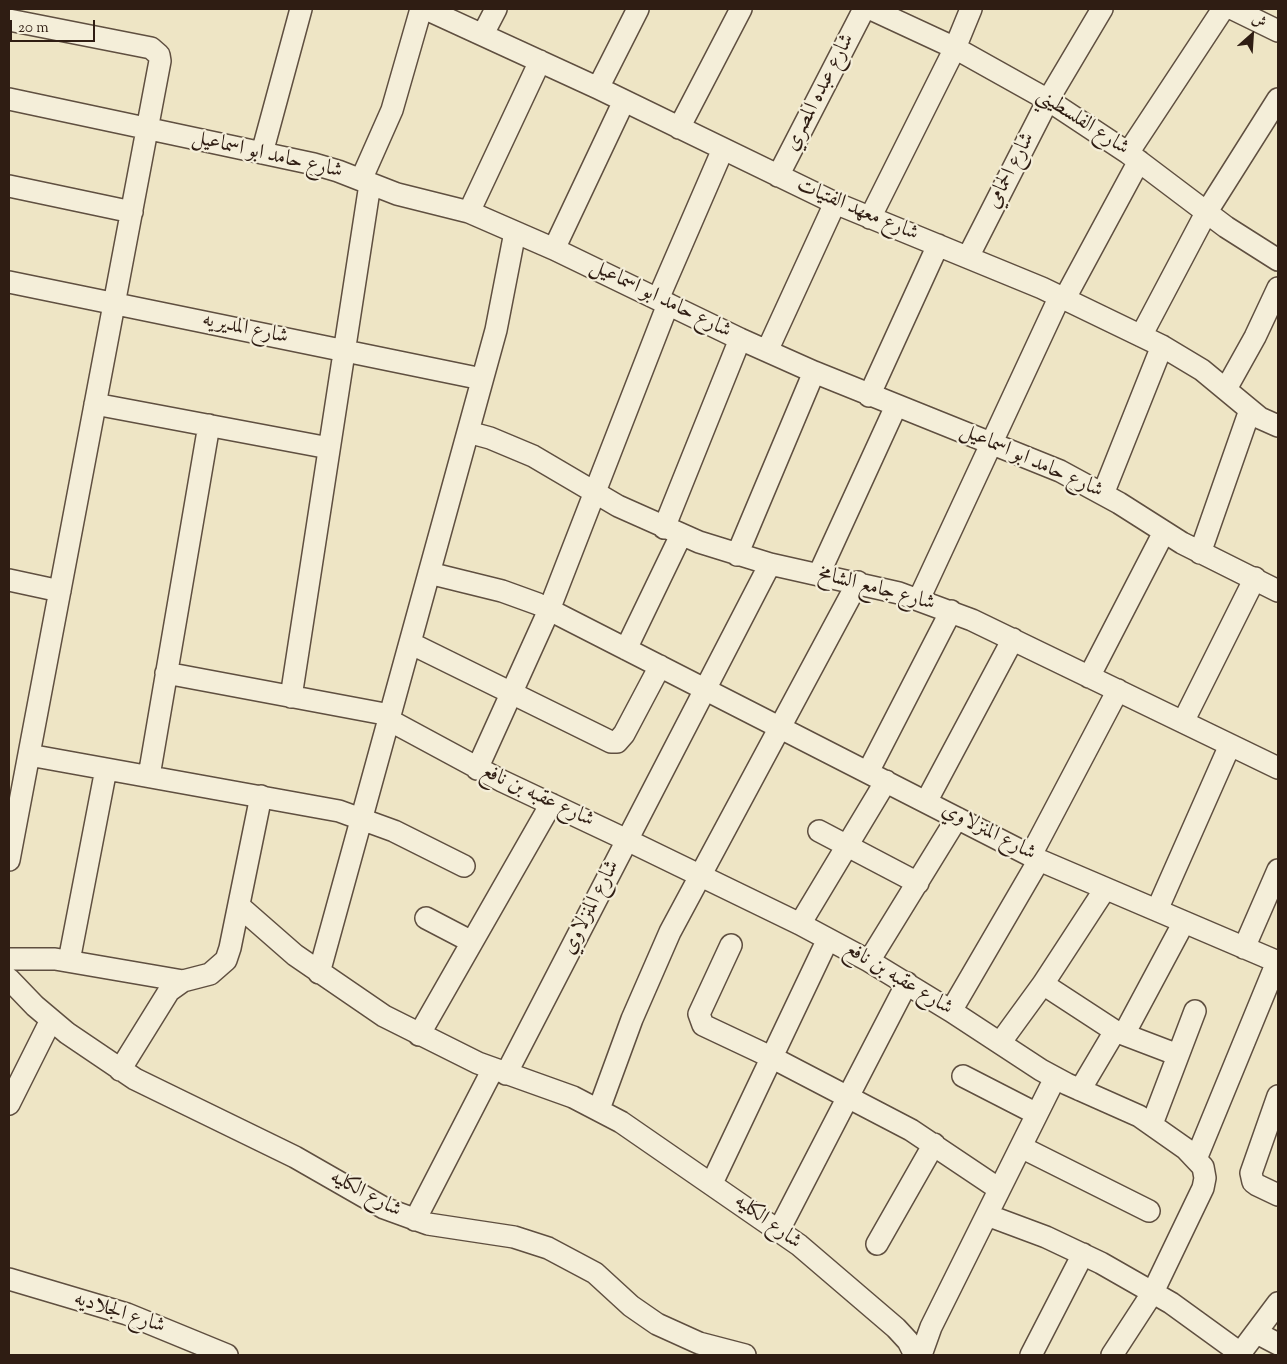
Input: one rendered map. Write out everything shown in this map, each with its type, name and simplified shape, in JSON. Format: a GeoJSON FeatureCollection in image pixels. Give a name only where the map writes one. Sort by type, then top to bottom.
{"type":"FeatureCollection","features":[{"type":"Feature","properties":{"kind":"street"},"geometry":{"type":"LineString","coordinates":[[262,153],[301,9]]}},
{"type":"Feature","properties":{"kind":"street"},"geometry":{"type":"LineString","coordinates":[[291,697],[344,351],[365,182],[392,110],[421,9]]}},
{"type":"Feature","properties":{"kind":"street","name":"شارع معهد الفتيات"},"geometry":{"type":"LineString","coordinates":[[426,9],[598,88],[835,203],[1062,297],[1162,346],[1202,370],[1250,410],[1278,426]]}},
{"type":"Feature","properties":{"kind":"street"},"geometry":{"type":"LineString","coordinates":[[483,34],[496,9]]}},
{"type":"Feature","properties":{"kind":"street"},"geometry":{"type":"LineString","coordinates":[[598,88],[638,9]]}},
{"type":"Feature","properties":{"kind":"street"},"geometry":{"type":"LineString","coordinates":[[679,128],[741,9]]}},
{"type":"Feature","properties":{"kind":"street","name":"شارع عبده المصري"},"geometry":{"type":"LineString","coordinates":[[778,176],[864,9]]}},
{"type":"Feature","properties":{"kind":"street","name":"شارع الفلسطيني"},"geometry":{"type":"LineString","coordinates":[[871,9],[955,48],[1048,100],[1133,157],[1206,213],[1278,260]]}},
{"type":"Feature","properties":{"kind":"street"},"geometry":{"type":"LineString","coordinates":[[870,218],[955,48],[971,9]]}},
{"type":"Feature","properties":{"kind":"street"},"geometry":{"type":"LineString","coordinates":[[919,599],[991,441],[1133,157],[1224,9]]}},
{"type":"Feature","properties":{"kind":"street"},"geometry":{"type":"LineString","coordinates":[[1233,9],[1278,31]]}},
{"type":"Feature","properties":{"kind":"street","name":"شارع الحمامي"},"geometry":{"type":"LineString","coordinates":[[968,257],[1048,100],[1096,11]]}},
{"type":"Feature","properties":{"kind":"street"},"geometry":{"type":"LineString","coordinates":[[9,20],[156,51],[159,55],[160,66],[9,860]]}},
{"type":"Feature","properties":{"kind":"street"},"geometry":{"type":"LineString","coordinates":[[469,212],[540,61]]}},
{"type":"Feature","properties":{"kind":"street"},"geometry":{"type":"LineString","coordinates":[[1141,336],[1206,213],[1278,99]]}},
{"type":"Feature","properties":{"kind":"street","name":"شارع حامد ابو اسماعيل"},"geometry":{"type":"LineString","coordinates":[[9,100],[332,169],[410,198],[469,212],[554,249],[740,339],[814,372],[869,396],[991,441],[1060,471],[1103,494],[1200,553],[1255,578],[1278,591]]}},
{"type":"Feature","properties":{"kind":"street"},"geometry":{"type":"LineString","coordinates":[[554,249],[624,101]]}},
{"type":"Feature","properties":{"kind":"street"},"geometry":{"type":"LineString","coordinates":[[478,769],[549,610],[595,494],[663,302],[723,150]]}},
{"type":"Feature","properties":{"kind":"street"},"geometry":{"type":"LineString","coordinates":[[9,186],[132,212]]}},
{"type":"Feature","properties":{"kind":"street"},"geometry":{"type":"LineString","coordinates":[[767,351],[835,203]]}},
{"type":"Feature","properties":{"kind":"street"},"geometry":{"type":"LineString","coordinates":[[319,973],[482,380],[505,291],[515,232]]}},
{"type":"Feature","properties":{"kind":"street"},"geometry":{"type":"LineString","coordinates":[[869,396],[938,245]]}},
{"type":"Feature","properties":{"kind":"street","name":"شارع المديريه"},"geometry":{"type":"LineString","coordinates":[[9,282],[482,380]]}},
{"type":"Feature","properties":{"kind":"street"},"geometry":{"type":"LineString","coordinates":[[1226,389],[1255,337],[1278,288]]}},
{"type":"Feature","properties":{"kind":"street"},"geometry":{"type":"LineString","coordinates":[[626,649],[672,532],[740,339]]}},
{"type":"Feature","properties":{"kind":"street"},"geometry":{"type":"LineString","coordinates":[[1103,494],[1162,346]]}},
{"type":"Feature","properties":{"kind":"street"},"geometry":{"type":"LineString","coordinates":[[737,555],[814,372]]}},
{"type":"Feature","properties":{"kind":"street"},"geometry":{"type":"LineString","coordinates":[[95,404],[329,448]]}},
{"type":"Feature","properties":{"kind":"street"},"geometry":{"type":"LineString","coordinates":[[820,574],[896,406]]}},
{"type":"Feature","properties":{"kind":"street"},"geometry":{"type":"LineString","coordinates":[[1200,553],[1250,410]]}},
{"type":"Feature","properties":{"kind":"street"},"geometry":{"type":"LineString","coordinates":[[149,776],[209,425]]}},
{"type":"Feature","properties":{"kind":"street","name":"شارع جامع الشامخ"},"geometry":{"type":"LineString","coordinates":[[468,432],[490,438],[533,456],[595,494],[672,532],[737,555],[770,564],[858,582],[919,599],[951,611],[1013,638],[1278,768]]}},
{"type":"Feature","properties":{"kind":"street"},"geometry":{"type":"LineString","coordinates":[[1090,677],[1164,532]]}},
{"type":"Feature","properties":{"kind":"street","name":"شارع المنزلاوي"},"geometry":{"type":"LineString","coordinates":[[415,1220],[500,1072],[627,840],[770,564]]}},
{"type":"Feature","properties":{"kind":"street","name":"شارع المنزلاوي"},"geometry":{"type":"LineString","coordinates":[[429,573],[502,591],[549,610],[1035,857],[1105,889],[1278,962]]}},
{"type":"Feature","properties":{"kind":"street"},"geometry":{"type":"LineString","coordinates":[[1183,722],[1255,578]]}},
{"type":"Feature","properties":{"kind":"street"},"geometry":{"type":"LineString","coordinates":[[9,580],[60,590]]}},
{"type":"Feature","properties":{"kind":"street"},"geometry":{"type":"LineString","coordinates":[[599,1109],[644,990],[699,875],[858,582]]}},
{"type":"Feature","properties":{"kind":"street"},"geometry":{"type":"LineString","coordinates":[[800,924],[847,845],[951,611]]}},
{"type":"Feature","properties":{"kind":"street"},"geometry":{"type":"LineString","coordinates":[[926,802],[1013,638]]}},
{"type":"Feature","properties":{"kind":"street"},"geometry":{"type":"LineString","coordinates":[[410,643],[611,742],[616,742],[624,734],[660,666]]}},
{"type":"Feature","properties":{"kind":"street","name":"شارع عقبه بن نافع"},"geometry":{"type":"LineString","coordinates":[[166,673],[389,718],[478,769],[800,924],[869,961],[907,983],[1055,1078],[1126,1110],[1152,1124],[1196,1159]]}},
{"type":"Feature","properties":{"kind":"street"},"geometry":{"type":"LineString","coordinates":[[951,1011],[1035,857],[1118,690]]}},
{"type":"Feature","properties":{"kind":"street"},"geometry":{"type":"LineString","coordinates":[[1157,910],[1230,745]]}},
{"type":"Feature","properties":{"kind":"street"},"geometry":{"type":"LineString","coordinates":[[28,755],[327,808],[362,817],[394,830],[464,866]]}},
{"type":"Feature","properties":{"kind":"street"},"geometry":{"type":"LineString","coordinates":[[69,961],[106,769]]}},
{"type":"Feature","properties":{"kind":"street"},"geometry":{"type":"LineString","coordinates":[[9,959],[42,958],[69,961],[183,981],[210,974],[226,960],[261,796]]}},
{"type":"Feature","properties":{"kind":"street"},"geometry":{"type":"LineString","coordinates":[[419,1035],[551,804]]}},
{"type":"Feature","properties":{"kind":"street"},"geometry":{"type":"LineString","coordinates":[[869,961],[957,818]]}},
{"type":"Feature","properties":{"kind":"street"},"geometry":{"type":"LineString","coordinates":[[819,831],[918,883]]}},
{"type":"Feature","properties":{"kind":"street"},"geometry":{"type":"LineString","coordinates":[[1244,948],[1272,902],[1278,870]]}},
{"type":"Feature","properties":{"kind":"street"},"geometry":{"type":"LineString","coordinates":[[1000,1043],[1043,984],[1105,889]]}},
{"type":"Feature","properties":{"kind":"street","name":"شارع الكليه"},"geometry":{"type":"LineString","coordinates":[[239,906],[284,946],[319,973],[368,1006],[419,1035],[500,1072],[573,1097],[599,1109],[712,1183],[779,1230],[832,1272],[896,1328],[908,1340],[915,1355]]}},
{"type":"Feature","properties":{"kind":"street"},"geometry":{"type":"LineString","coordinates":[[426,918],[472,942]]}},
{"type":"Feature","properties":{"kind":"street"},"geometry":{"type":"LineString","coordinates":[[1080,1090],[1120,1032],[1184,922]]}},
{"type":"Feature","properties":{"kind":"street"},"geometry":{"type":"LineString","coordinates":[[712,1183],[828,939]]}},
{"type":"Feature","properties":{"kind":"street"},"geometry":{"type":"LineString","coordinates":[[731,945],[700,1010],[699,1018],[703,1025],[848,1096],[934,1144],[999,1189]]}},
{"type":"Feature","properties":{"kind":"street"},"geometry":{"type":"LineString","coordinates":[[1112,1355],[1153,1292],[1203,1188],[1205,1172],[1196,1159],[1278,962]]}},
{"type":"Feature","properties":{"kind":"street","name":"شارع الكليه"},"geometry":{"type":"LineString","coordinates":[[9,979],[51,1020],[120,1070],[182,1104],[295,1158],[384,1208],[443,1228],[514,1237],[548,1248],[595,1273],[631,1306],[657,1324],[699,1343],[745,1355]]}},
{"type":"Feature","properties":{"kind":"street"},"geometry":{"type":"LineString","coordinates":[[120,1070],[166,996],[183,981]]}},
{"type":"Feature","properties":{"kind":"street"},"geometry":{"type":"LineString","coordinates":[[779,1230],[907,983]]}},
{"type":"Feature","properties":{"kind":"street"},"geometry":{"type":"LineString","coordinates":[[1043,984],[1120,1032],[1178,1055]]}},
{"type":"Feature","properties":{"kind":"street"},"geometry":{"type":"LineString","coordinates":[[1152,1124],[1195,1011]]}},
{"type":"Feature","properties":{"kind":"street"},"geometry":{"type":"LineString","coordinates":[[9,1104],[51,1020]]}},
{"type":"Feature","properties":{"kind":"street"},"geometry":{"type":"LineString","coordinates":[[963,1076],[1037,1114]]}},
{"type":"Feature","properties":{"kind":"street"},"geometry":{"type":"LineString","coordinates":[[920,1355],[931,1327],[1055,1078]]}},
{"type":"Feature","properties":{"kind":"street"},"geometry":{"type":"LineString","coordinates":[[1278,1096],[1250,1173],[1253,1182],[1278,1195]]}},
{"type":"Feature","properties":{"kind":"street"},"geometry":{"type":"LineString","coordinates":[[876,1244],[934,1144]]}},
{"type":"Feature","properties":{"kind":"street"},"geometry":{"type":"LineString","coordinates":[[1020,1147],[1150,1212]]}},
{"type":"Feature","properties":{"kind":"street"},"geometry":{"type":"LineString","coordinates":[[987,1215],[1084,1254],[1153,1292],[1189,1315],[1240,1354],[1278,1303]]}},
{"type":"Feature","properties":{"kind":"street"},"geometry":{"type":"LineString","coordinates":[[1031,1355],[1084,1254]]}},
{"type":"Feature","properties":{"kind":"street","name":"شارع الجلاديه"},"geometry":{"type":"LineString","coordinates":[[10,1282],[127,1314],[226,1355]]}},
{"type":"Feature","properties":{"kind":"street"},"geometry":{"type":"LineString","coordinates":[[1257,1333],[1278,1344]]}}]}
